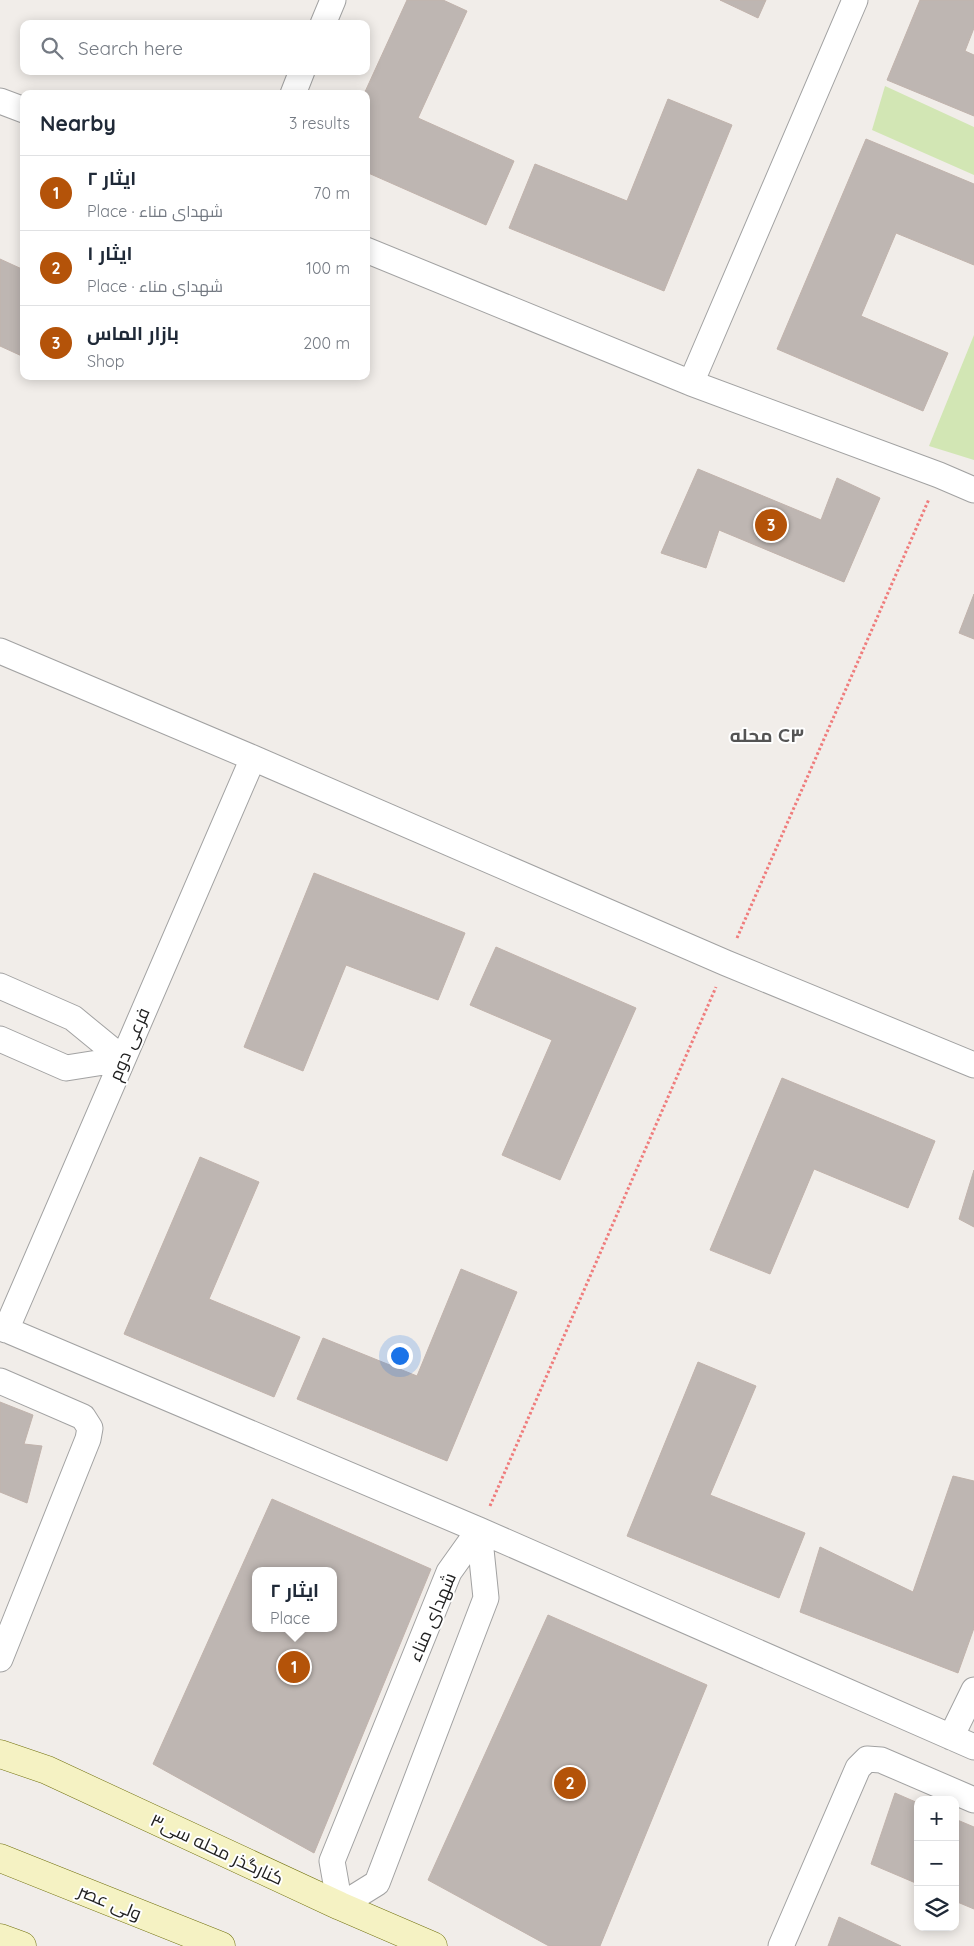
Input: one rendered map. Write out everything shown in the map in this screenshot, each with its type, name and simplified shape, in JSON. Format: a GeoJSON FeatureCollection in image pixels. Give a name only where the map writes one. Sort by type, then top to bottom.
{"type":"FeatureCollection","features":[{"type":"Feature","properties":{"kind":"street"},"geometry":{"type":"LineString","coordinates":[[324,20],[333,0]]}},
{"type":"Feature","properties":{"kind":"street"},"geometry":{"type":"LineString","coordinates":[[691,384],[855,0]]}},
{"type":"Feature","properties":{"kind":"street"},"geometry":{"type":"LineString","coordinates":[[294,90],[300,75]]}},
{"type":"Feature","properties":{"kind":"street"},"geometry":{"type":"LineString","coordinates":[[0,101],[20,108]]}},
{"type":"Feature","properties":{"kind":"street"},"geometry":{"type":"LineString","coordinates":[[370,252],[691,384],[939,475],[974,490]]}},
{"type":"Feature","properties":{"kind":"street"},"geometry":{"type":"LineString","coordinates":[[0,651],[253,758],[726,963],[974,1065]]}},
{"type":"Feature","properties":{"kind":"street","name":"فرعی دوم"},"geometry":{"type":"LineString","coordinates":[[3,1329],[123,1059],[253,758]]}},
{"type":"Feature","properties":{"kind":"street"},"geometry":{"type":"LineString","coordinates":[[0,986],[73,1018],[123,1059]]}},
{"type":"Feature","properties":{"kind":"street"},"geometry":{"type":"LineString","coordinates":[[0,1039],[66,1068],[123,1059]]}},
{"type":"Feature","properties":{"kind":"street"},"geometry":{"type":"LineString","coordinates":[[3,1329],[479,1530],[974,1747]]}},
{"type":"Feature","properties":{"kind":"street"},"geometry":{"type":"LineString","coordinates":[[0,1381],[83,1417],[90,1428],[88,1439],[0,1659]]}},
{"type":"Feature","properties":{"kind":"street","name":"شهدای مناء"},"geometry":{"type":"LineString","coordinates":[[479,1530],[486,1598],[378,1883],[340,1906],[332,1861],[449,1572],[479,1530]]}},
{"type":"Feature","properties":{"kind":"street"},"geometry":{"type":"LineString","coordinates":[[950,1737],[974,1690]]}},
{"type":"Feature","properties":{"kind":"street","name":"کنارگذر محله سی۳"},"geometry":{"type":"LineString","coordinates":[[0,1754],[47,1770],[340,1906],[433,1946]]}},
{"type":"Feature","properties":{"kind":"street"},"geometry":{"type":"LineString","coordinates":[[780,1946],[858,1768],[866,1759],[881,1760],[974,1800]]}},
{"type":"Feature","properties":{"kind":"street","name":"ولی عصر"},"geometry":{"type":"LineString","coordinates":[[0,1858],[221,1946]]}},
{"type":"Feature","properties":{"kind":"street"},"geometry":{"type":"LineString","coordinates":[[0,1938],[22,1946]]}},
{"type":"Feature","properties":{"kind":"path"},"geometry":{"type":"LineString","coordinates":[[479,1530],[939,475]]}},
{"type":"Feature","properties":{"kind":"green space"},"geometry":{"type":"Polygon","coordinates":[[[885,86],[974,127],[974,175],[872,130],[885,86]]]}},
{"type":"Feature","properties":{"kind":"green space"},"geometry":{"type":"Polygon","coordinates":[[[974,335],[974,460],[929,446],[974,335]]]}},
{"type":"Feature","properties":{"kind":"building"},"geometry":{"type":"Polygon","coordinates":[[[407,0],[443,0],[467,11],[418,118],[514,161],[486,225],[370,174],[370,90],[366,90],[407,0]]]}},
{"type":"Feature","properties":{"kind":"building"},"geometry":{"type":"Polygon","coordinates":[[[720,0],[766,0],[758,18],[720,0]]]}},
{"type":"Feature","properties":{"kind":"building"},"geometry":{"type":"Polygon","coordinates":[[[920,0],[974,0],[974,28],[965,51],[974,55],[974,116],[887,80],[920,0]]]}},
{"type":"Feature","properties":{"kind":"building"},"geometry":{"type":"Polygon","coordinates":[[[668,99],[732,125],[664,291],[509,228],[535,164],[627,201],[668,99]]]}},
{"type":"Feature","properties":{"kind":"building"},"geometry":{"type":"Polygon","coordinates":[[[866,139],[974,184],[974,265],[896,233],[861,316],[948,353],[923,411],[777,349],[866,139]]]}},
{"type":"Feature","properties":{"kind":"building"},"geometry":{"type":"Polygon","coordinates":[[[0,259],[20,268],[20,355],[0,346],[0,259]]]}},
{"type":"Feature","properties":{"kind":"building"},"geometry":{"type":"Polygon","coordinates":[[[698,469],[821,520],[837,478],[880,498],[844,582],[719,530],[706,568],[661,553],[698,469]]]}},
{"type":"Feature","properties":{"kind":"building"},"geometry":{"type":"Polygon","coordinates":[[[974,594],[974,639],[959,633],[974,594]]]}},
{"type":"Feature","properties":{"kind":"building"},"geometry":{"type":"Polygon","coordinates":[[[314,873],[465,933],[438,1000],[346,965],[303,1071],[244,1047],[314,873]]]}},
{"type":"Feature","properties":{"kind":"building"},"geometry":{"type":"Polygon","coordinates":[[[496,947],[636,1008],[560,1180],[502,1155],[552,1040],[470,1005],[496,947]]]}},
{"type":"Feature","properties":{"kind":"building"},"geometry":{"type":"Polygon","coordinates":[[[782,1078],[935,1141],[908,1208],[814,1169],[770,1274],[710,1250],[782,1078]]]}},
{"type":"Feature","properties":{"kind":"building"},"geometry":{"type":"Polygon","coordinates":[[[200,1157],[259,1182],[209,1299],[300,1337],[274,1397],[124,1334],[200,1157]]]}},
{"type":"Feature","properties":{"kind":"building"},"geometry":{"type":"Polygon","coordinates":[[[974,1170],[974,1227],[959,1219],[974,1170]]]}},
{"type":"Feature","properties":{"kind":"building"},"geometry":{"type":"Polygon","coordinates":[[[461,1269],[517,1292],[447,1461],[297,1399],[323,1338],[417,1376],[461,1269]]]}},
{"type":"Feature","properties":{"kind":"building"},"geometry":{"type":"Polygon","coordinates":[[[698,1362],[756,1386],[710,1495],[805,1533],[779,1598],[627,1536],[698,1362]]]}},
{"type":"Feature","properties":{"kind":"building"},"geometry":{"type":"Polygon","coordinates":[[[0,1402],[33,1415],[24,1444],[42,1446],[27,1503],[0,1492],[0,1402]]]}},
{"type":"Feature","properties":{"kind":"building"},"geometry":{"type":"Polygon","coordinates":[[[953,1476],[974,1481],[974,1628],[958,1673],[800,1612],[820,1547],[913,1592],[953,1476]]]}},
{"type":"Feature","properties":{"kind":"building"},"geometry":{"type":"Polygon","coordinates":[[[272,1499],[431,1569],[314,1853],[153,1764],[272,1499]]]}},
{"type":"Feature","properties":{"kind":"building"},"geometry":{"type":"Polygon","coordinates":[[[548,1615],[707,1685],[600,1946],[549,1946],[428,1880],[548,1615]]]}},
{"type":"Feature","properties":{"kind":"building"},"geometry":{"type":"Polygon","coordinates":[[[895,1793],[914,1801],[914,1882],[871,1864],[895,1793]]]}},
{"type":"Feature","properties":{"kind":"building"},"geometry":{"type":"Polygon","coordinates":[[[959,1821],[974,1827],[974,1909],[959,1903],[959,1821]]]}},
{"type":"Feature","properties":{"kind":"building"},"geometry":{"type":"Polygon","coordinates":[[[839,1917],[901,1946],[828,1946],[839,1917]]]}},
{"type":"Feature","properties":{"kind":"place","name":"بازار الماس"},"geometry":{"type":"Point","coordinates":[771,525]}},
{"type":"Feature","properties":{"kind":"place","name":"ایثار ۲"},"geometry":{"type":"Point","coordinates":[294,1667]}},
{"type":"Feature","properties":{"kind":"place","name":"ایثار ۱"},"geometry":{"type":"Point","coordinates":[570,1783]}},
{"type":"Feature","properties":{"kind":"district","name":"محله C۳"},"geometry":{"type":"Point","coordinates":[767,735]}}]}
